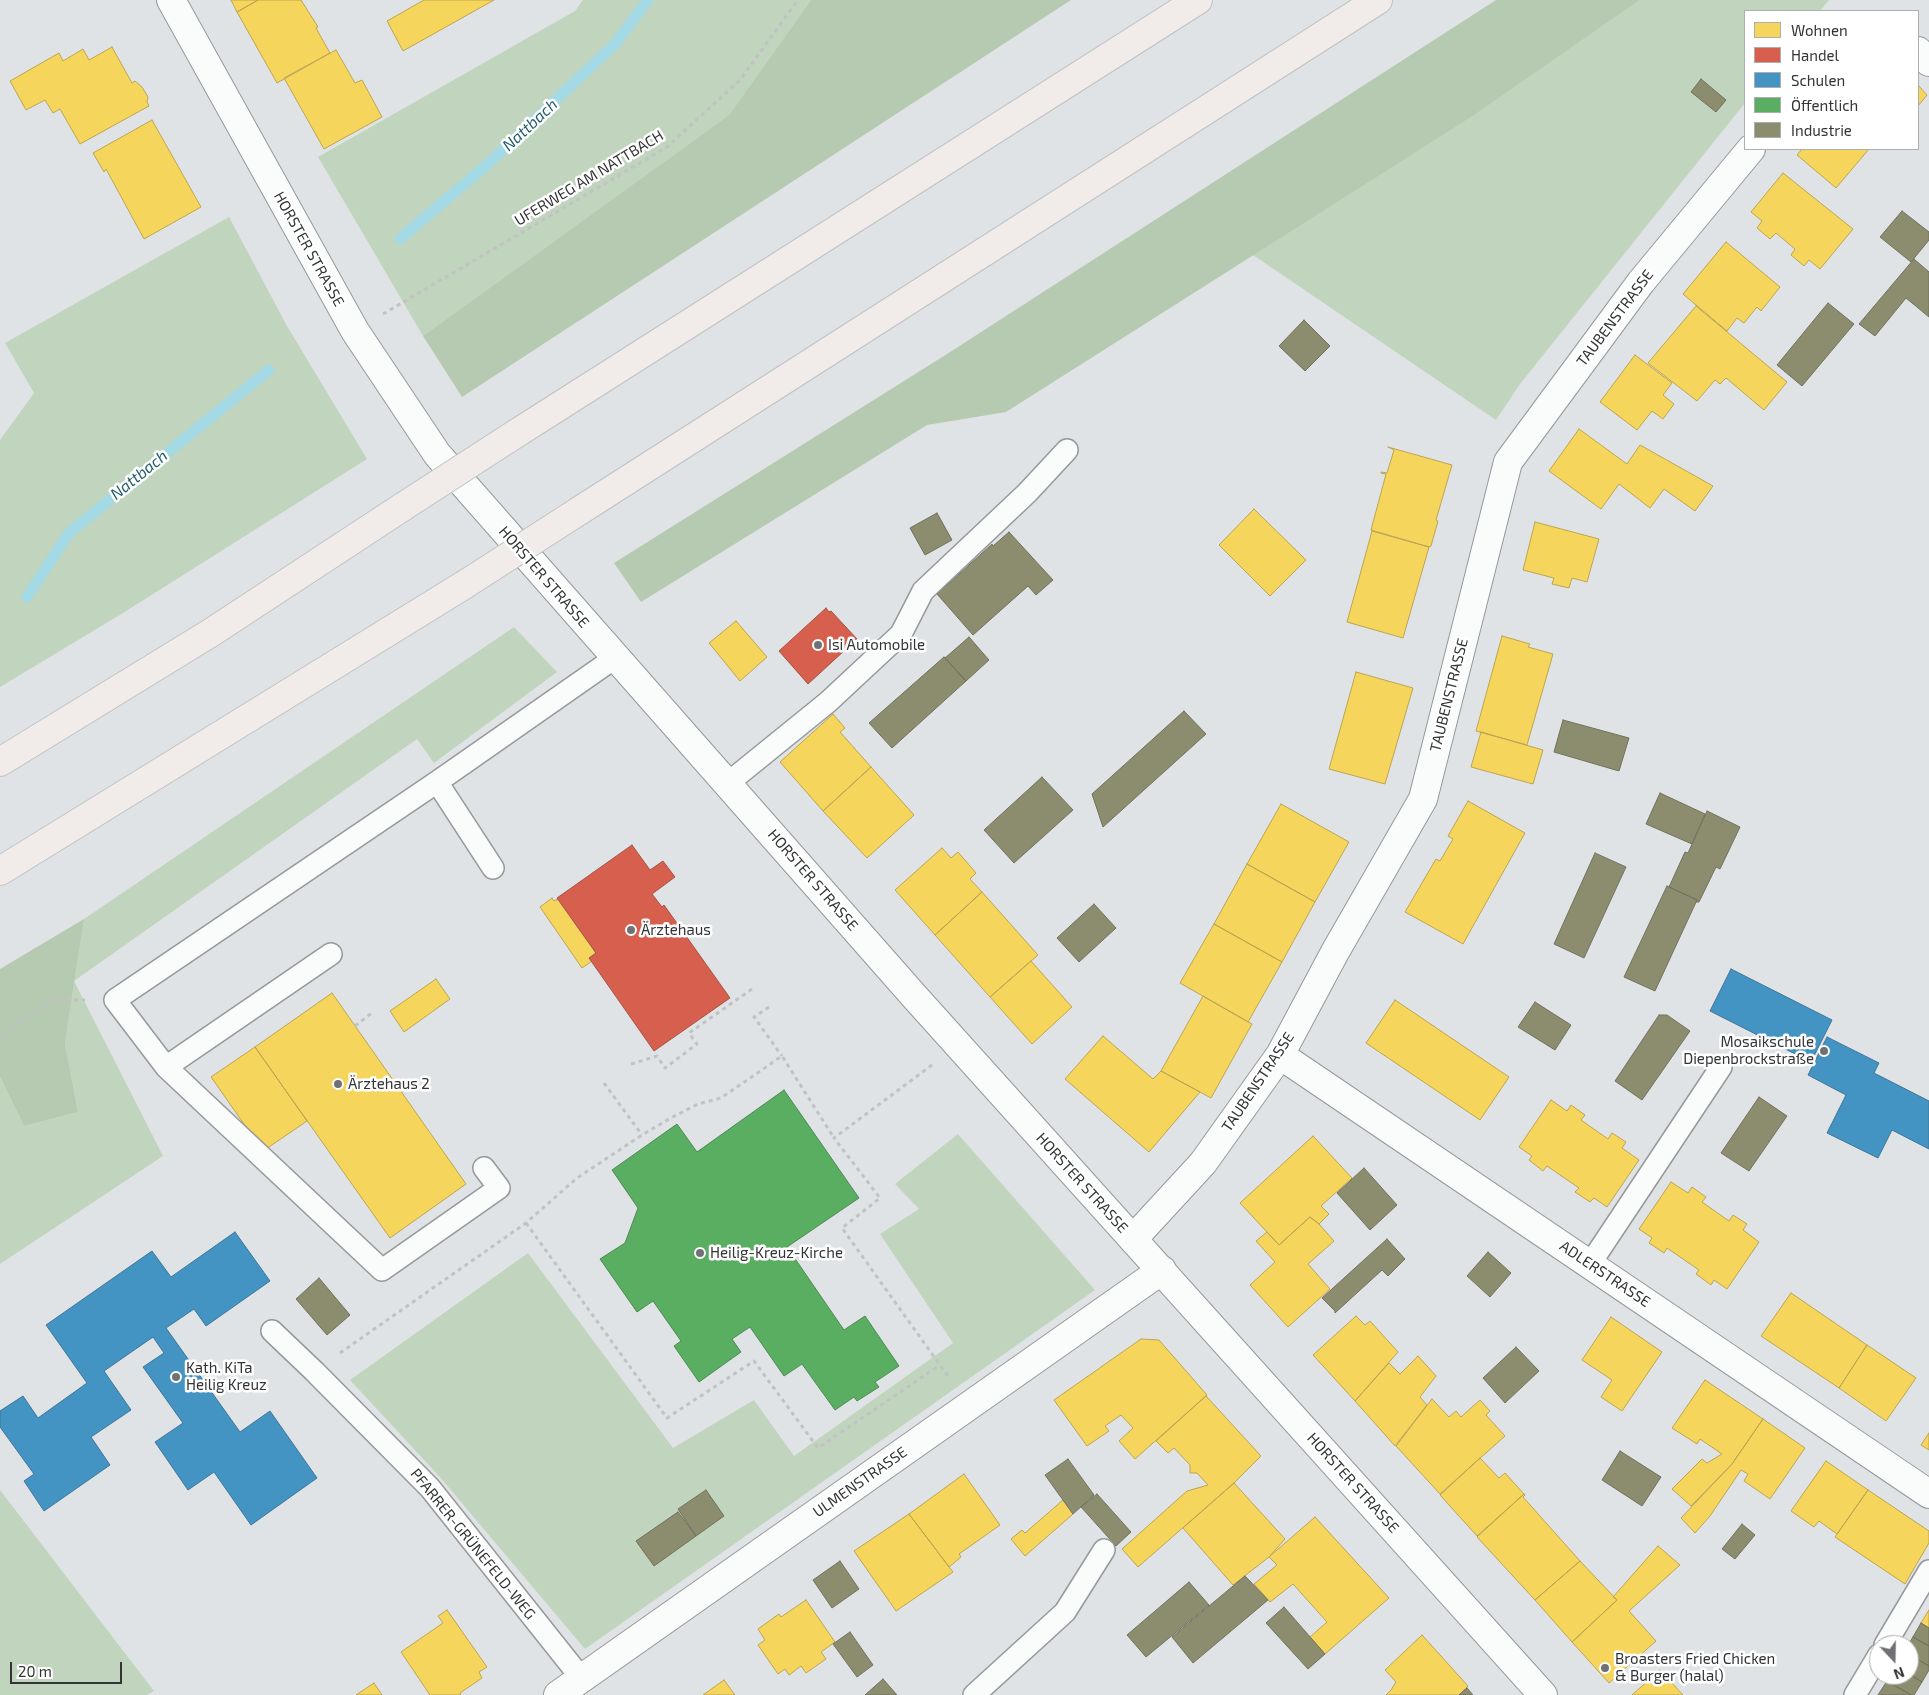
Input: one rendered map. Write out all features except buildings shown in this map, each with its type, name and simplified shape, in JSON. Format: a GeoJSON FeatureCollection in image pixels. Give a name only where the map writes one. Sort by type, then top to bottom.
{"type":"FeatureCollection","features":[{"type":"Feature","properties":{"kind":"highway"},"geometry":{"type":"LineString","coordinates":[[0,762],[212,632],[517,433],[1198,0]]}},
{"type":"Feature","properties":{"kind":"highway"},"geometry":{"type":"LineString","coordinates":[[0,871],[464,584],[1378,0]]}},
{"type":"Feature","properties":{"kind":"street","name":"HORSTER STRASSE"},"geometry":{"type":"LineString","coordinates":[[171,0],[354,331],[436,454],[959,1045],[1543,1695]]}},
{"type":"Feature","properties":{"kind":"street"},"geometry":{"type":"LineString","coordinates":[[1919,52],[1929,62]]}},
{"type":"Feature","properties":{"kind":"street","name":"TAUBENSTRASSE"},"geometry":{"type":"LineString","coordinates":[[1133,1240],[1203,1163],[1280,1055],[1423,799],[1508,462],[1641,282],[1750,150]]}},
{"type":"Feature","properties":{"kind":"street","name":"ADLERSTRASSE"},"geometry":{"type":"LineString","coordinates":[[1280,1055],[1929,1494]]}},
{"type":"Feature","properties":{"kind":"street","name":"ULMENSTRASSE"},"geometry":{"type":"LineString","coordinates":[[558,1695],[588,1687],[969,1405],[1162,1270]]}},
{"type":"Feature","properties":{"kind":"lane"},"geometry":{"type":"LineString","coordinates":[[728,783],[828,702],[900,634],[923,591],[1027,493],[1067,450]]}},
{"type":"Feature","properties":{"kind":"lane"},"geometry":{"type":"LineString","coordinates":[[484,1168],[499,1188],[382,1270],[166,1067],[115,1000],[437,782],[616,657]]}},
{"type":"Feature","properties":{"kind":"lane"},"geometry":{"type":"LineString","coordinates":[[437,782],[493,868]]}},
{"type":"Feature","properties":{"kind":"lane"},"geometry":{"type":"LineString","coordinates":[[166,1067],[331,954]]}},
{"type":"Feature","properties":{"kind":"lane"},"geometry":{"type":"LineString","coordinates":[[1590,1264],[1721,1067]]}},
{"type":"Feature","properties":{"kind":"lane","name":"PFARRER-GRÜNEFELD-WEG"},"geometry":{"type":"LineString","coordinates":[[272,1331],[430,1488],[588,1687]]}},
{"type":"Feature","properties":{"kind":"lane"},"geometry":{"type":"LineString","coordinates":[[974,1695],[1065,1612],[1104,1550]]}},
{"type":"Feature","properties":{"kind":"lane"},"geometry":{"type":"LineString","coordinates":[[1891,1635],[1929,1571]]}},
{"type":"Feature","properties":{"kind":"lane"},"geometry":{"type":"LineString","coordinates":[[1855,1695],[1869,1672]]}},
{"type":"Feature","properties":{"kind":"path","name":"UFERWEG AM NATTBACH"},"geometry":{"type":"LineString","coordinates":[[354,331],[667,147],[740,80],[798,0]]}},
{"type":"Feature","properties":{"kind":"path"},"geometry":{"type":"LineString","coordinates":[[631,1064],[657,1056],[665,1068],[697,1044],[689,1033],[756,987]]}},
{"type":"Feature","properties":{"kind":"path"},"geometry":{"type":"LineString","coordinates":[[0,1040],[14,1027],[51,1000],[115,1000]]}},
{"type":"Feature","properties":{"kind":"path"},"geometry":{"type":"LineString","coordinates":[[769,1007],[754,1017],[782,1056],[834,1138],[880,1198],[842,1228],[969,1405]]}},
{"type":"Feature","properties":{"kind":"path"},"geometry":{"type":"LineString","coordinates":[[355,1026],[373,1012]]}},
{"type":"Feature","properties":{"kind":"path"},"geometry":{"type":"LineString","coordinates":[[834,1138],[959,1045]]}},
{"type":"Feature","properties":{"kind":"path"},"geometry":{"type":"LineString","coordinates":[[314,1371],[526,1223],[577,1178],[642,1135],[698,1104],[720,1098],[782,1056]]}},
{"type":"Feature","properties":{"kind":"path"},"geometry":{"type":"LineString","coordinates":[[604,1083],[642,1135]]}},
{"type":"Feature","properties":{"kind":"path"},"geometry":{"type":"LineString","coordinates":[[526,1223],[667,1418],[754,1361],[818,1448],[940,1365]]}},
{"type":"Feature","properties":{"kind":"green space"},"geometry":{"type":"Polygon","coordinates":[[[583,0],[811,0],[729,115],[423,336],[318,157],[575,11],[583,0]]]}},
{"type":"Feature","properties":{"kind":"green space"},"geometry":{"type":"Polygon","coordinates":[[[811,0],[1071,0],[462,397],[423,336],[729,115],[811,0]]]}},
{"type":"Feature","properties":{"kind":"green space"},"geometry":{"type":"Polygon","coordinates":[[[1496,0],[1640,0],[1473,116],[1006,412],[927,425],[641,602],[614,563],[947,354],[1496,0]]]}},
{"type":"Feature","properties":{"kind":"green space"},"geometry":{"type":"Polygon","coordinates":[[[1640,0],[1829,0],[1821,10],[1744,10],[1744,104],[1520,384],[1496,420],[1253,255],[1473,116],[1640,0]]]}},
{"type":"Feature","properties":{"kind":"green space"},"geometry":{"type":"Polygon","coordinates":[[[229,217],[287,326],[367,459],[123,613],[0,687],[0,440],[34,393],[5,343],[229,217]]]}},
{"type":"Feature","properties":{"kind":"green space"},"geometry":{"type":"Polygon","coordinates":[[[514,627],[557,672],[434,763],[417,739],[75,981],[84,919],[514,627]]]}},
{"type":"Feature","properties":{"kind":"green space"},"geometry":{"type":"Polygon","coordinates":[[[84,919],[65,1043],[78,1112],[24,1126],[0,1077],[0,969],[84,919]]]}},
{"type":"Feature","properties":{"kind":"green space"},"geometry":{"type":"Polygon","coordinates":[[[74,982],[163,1156],[0,1264],[0,1077],[24,1126],[78,1112],[65,1043],[74,982]]]}},
{"type":"Feature","properties":{"kind":"green space"},"geometry":{"type":"Polygon","coordinates":[[[958,1134],[1095,1290],[585,1649],[439,1476],[350,1380],[528,1253],[673,1448],[754,1400],[794,1456],[953,1343],[880,1234],[919,1209],[895,1184],[958,1134]]]}},
{"type":"Feature","properties":{"kind":"green space"},"geometry":{"type":"Polygon","coordinates":[[[0,1490],[154,1691],[147,1695],[0,1695],[0,1490]]]}},
{"type":"Feature","properties":{"kind":"waterway","name":"Nattbach"},"geometry":{"type":"LineString","coordinates":[[400,239],[489,163],[615,44],[648,0]]}},
{"type":"Feature","properties":{"kind":"waterway","name":"Nattbach"},"geometry":{"type":"LineString","coordinates":[[27,597],[69,533],[269,370]]}},
{"type":"Feature","properties":{"kind":"place","name":"Isi Automobile"},"geometry":{"type":"Point","coordinates":[818,645]}},
{"type":"Feature","properties":{"kind":"place","name":"Ärztehaus"},"geometry":{"type":"Point","coordinates":[631,930]}},
{"type":"Feature","properties":{"kind":"place","name":"Mosaikschule Diepenbrockstraße"},"geometry":{"type":"Point","coordinates":[1824,1051]}},
{"type":"Feature","properties":{"kind":"place","name":"Ärztehaus 2"},"geometry":{"type":"Point","coordinates":[338,1084]}},
{"type":"Feature","properties":{"kind":"place","name":"Heilig-Kreuz-Kirche"},"geometry":{"type":"Point","coordinates":[700,1253]}},
{"type":"Feature","properties":{"kind":"place","name":"Kath. KiTa Heilig Kreuz"},"geometry":{"type":"Point","coordinates":[176,1377]}},
{"type":"Feature","properties":{"kind":"place","name":"Broasters Fried Chicken & Burger (halal)"},"geometry":{"type":"Point","coordinates":[1605,1668]}}]}
